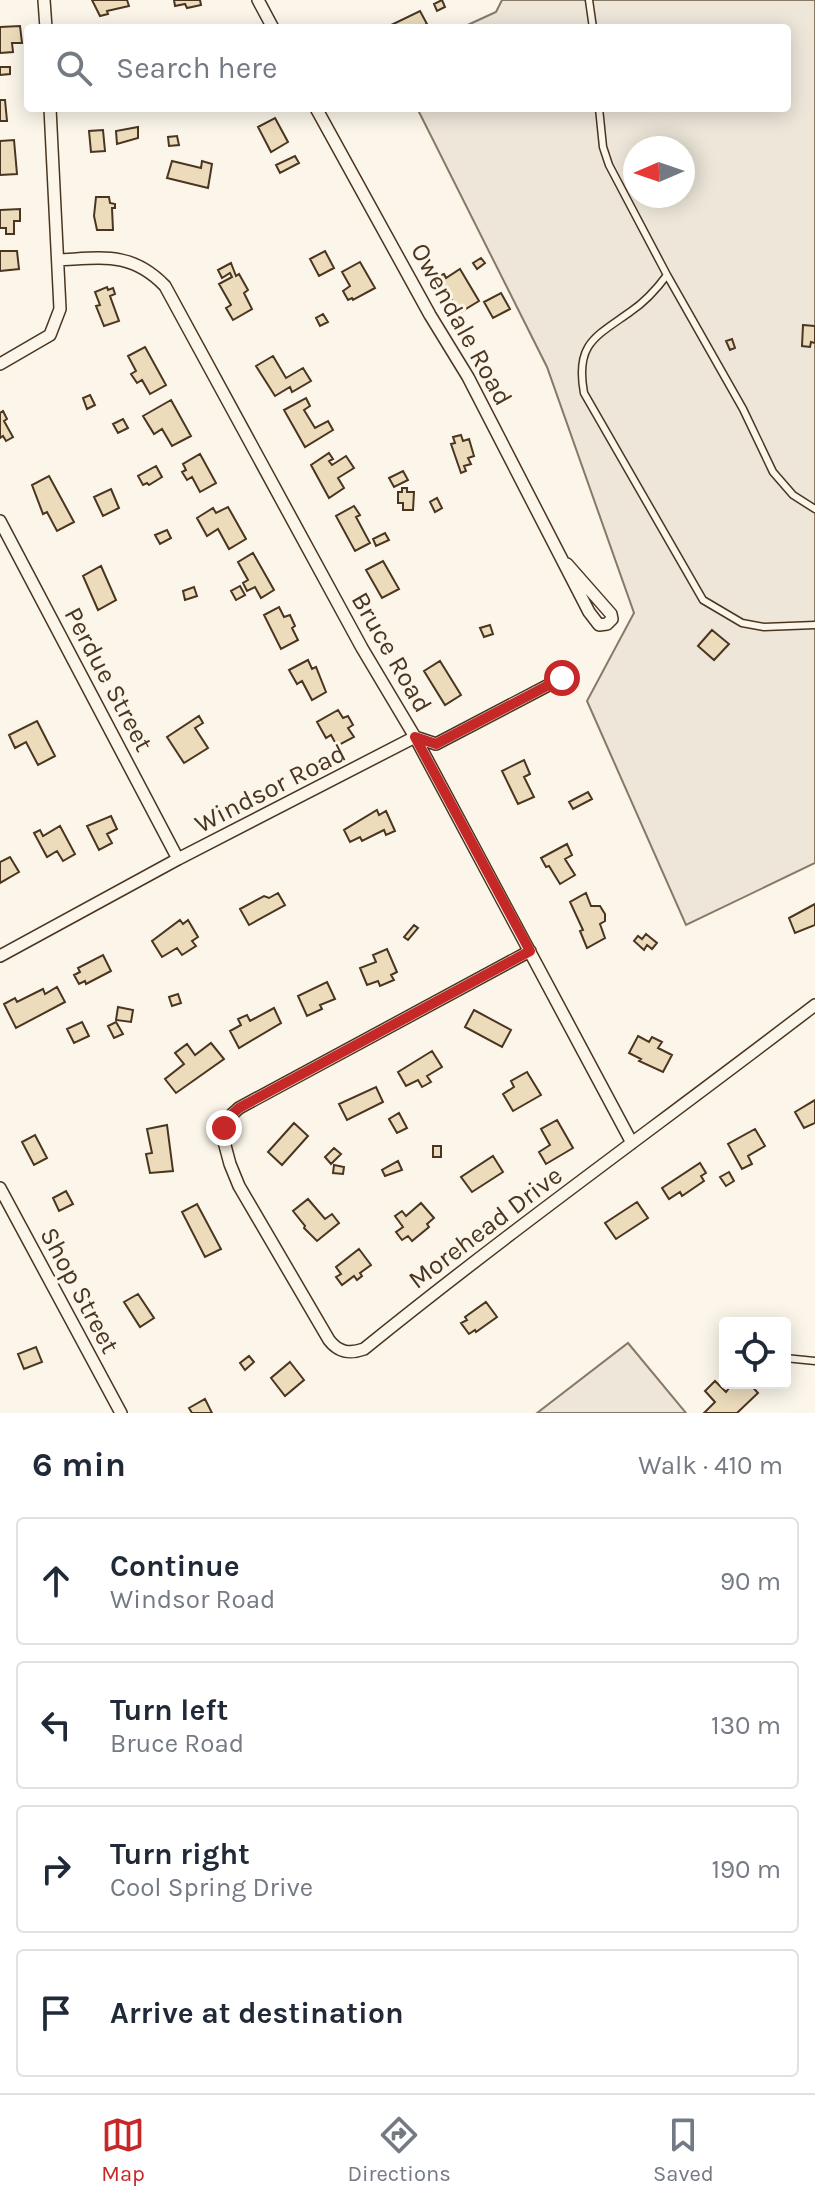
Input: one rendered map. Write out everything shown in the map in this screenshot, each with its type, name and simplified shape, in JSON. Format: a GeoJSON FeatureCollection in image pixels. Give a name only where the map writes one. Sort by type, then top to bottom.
{"type":"FeatureCollection","features":[{"type":"Feature","properties":{"kind":"street"},"geometry":{"type":"LineString","coordinates":[[44,0],[46,24]]}},
{"type":"Feature","properties":{"kind":"street"},"geometry":{"type":"LineString","coordinates":[[258,0],[271,24]]}},
{"type":"Feature","properties":{"kind":"street"},"geometry":{"type":"LineString","coordinates":[[0,364],[50,335],[60,309],[50,112]]}},
{"type":"Feature","properties":{"kind":"street","name":"Owendale Road"},"geometry":{"type":"LineString","coordinates":[[318,112],[430,315],[468,377],[595,621],[599,625],[607,624],[612,619],[611,614],[567,564]]}},
{"type":"Feature","properties":{"kind":"street","name":"Bruce Road"},"geometry":{"type":"LineString","coordinates":[[58,260],[124,260],[141,266],[165,286],[362,648],[415,737],[632,1143]]}},
{"type":"Feature","properties":{"kind":"street","name":"Perdue Street"},"geometry":{"type":"LineString","coordinates":[[0,521],[178,859]]}},
{"type":"Feature","properties":{"kind":"street","name":"Windsor Road"},"geometry":{"type":"LineString","coordinates":[[0,956],[178,859],[415,737],[436,744],[562,678]]}},
{"type":"Feature","properties":{"kind":"street","name":"Morehead Drive"},"geometry":{"type":"LineString","coordinates":[[530,951],[239,1108],[227,1119],[223,1138],[239,1186],[317,1321],[337,1349],[354,1352],[364,1349],[470,1263],[815,1005]]}},
{"type":"Feature","properties":{"kind":"street","name":"Shop Street"},"geometry":{"type":"LineString","coordinates":[[0,1188],[5,1212],[121,1413]]}},
{"type":"Feature","properties":{"kind":"lane"},"geometry":{"type":"LineString","coordinates":[[589,0],[592,24]]}},
{"type":"Feature","properties":{"kind":"lane"},"geometry":{"type":"LineString","coordinates":[[599,112],[603,147],[609,165],[743,409],[773,472],[793,495],[815,509]]}},
{"type":"Feature","properties":{"kind":"lane"},"geometry":{"type":"LineString","coordinates":[[667,275],[643,302],[595,337],[586,350],[582,365],[584,393],[703,600],[742,623],[764,627],[815,625]]}},
{"type":"Feature","properties":{"kind":"lane"},"geometry":{"type":"LineString","coordinates":[[791,1359],[815,1361]]}},
{"type":"Feature","properties":{"kind":"shaded area"},"geometry":{"type":"Polygon","coordinates":[[[502,0],[815,0],[815,863],[686,925],[587,701],[634,613],[547,367],[419,112],[791,112],[791,24],[470,24],[496,12],[502,0]]]}},
{"type":"Feature","properties":{"kind":"shaded area"},"geometry":{"type":"Polygon","coordinates":[[[628,1343],[686,1413],[537,1413],[628,1343]]]}},
{"type":"Feature","properties":{"kind":"building"},"geometry":{"type":"Polygon","coordinates":[[[92,0],[127,0],[129,6],[107,11],[108,14],[100,16],[92,0]]]}},
{"type":"Feature","properties":{"kind":"building"},"geometry":{"type":"Polygon","coordinates":[[[174,0],[200,0],[201,5],[187,8],[185,4],[175,6],[174,0]]]}},
{"type":"Feature","properties":{"kind":"building"},"geometry":{"type":"Polygon","coordinates":[[[442,0],[445,7],[437,11],[434,4],[442,0]]]}},
{"type":"Feature","properties":{"kind":"building"},"geometry":{"type":"Polygon","coordinates":[[[420,11],[427,24],[393,24],[420,11]]]}},
{"type":"Feature","properties":{"kind":"building"},"geometry":{"type":"Polygon","coordinates":[[[20,26],[22,43],[12,43],[13,52],[0,53],[0,27],[20,26]]]}},
{"type":"Feature","properties":{"kind":"building"},"geometry":{"type":"Polygon","coordinates":[[[0,67],[10,67],[10,74],[0,75],[0,67]]]}},
{"type":"Feature","properties":{"kind":"building"},"geometry":{"type":"Polygon","coordinates":[[[0,100],[5,100],[7,121],[0,121],[0,100]]]}},
{"type":"Feature","properties":{"kind":"building"},"geometry":{"type":"Polygon","coordinates":[[[275,118],[288,142],[271,152],[258,127],[275,118]]]}},
{"type":"Feature","properties":{"kind":"building"},"geometry":{"type":"Polygon","coordinates":[[[138,127],[138,138],[117,144],[116,131],[138,127]]]}},
{"type":"Feature","properties":{"kind":"building"},"geometry":{"type":"Polygon","coordinates":[[[103,130],[105,151],[91,152],[89,131],[103,130]]]}},
{"type":"Feature","properties":{"kind":"building"},"geometry":{"type":"Polygon","coordinates":[[[177,136],[179,145],[169,146],[168,137],[177,136]]]}},
{"type":"Feature","properties":{"kind":"building"},"geometry":{"type":"Polygon","coordinates":[[[14,140],[17,174],[0,175],[0,141],[14,140]]]}},
{"type":"Feature","properties":{"kind":"building"},"geometry":{"type":"Polygon","coordinates":[[[295,156],[299,163],[280,173],[276,165],[295,156]]]}},
{"type":"Feature","properties":{"kind":"building"},"geometry":{"type":"Polygon","coordinates":[[[172,161],[201,168],[202,161],[212,164],[208,188],[167,178],[172,161]]]}},
{"type":"Feature","properties":{"kind":"building"},"geometry":{"type":"Polygon","coordinates":[[[96,197],[109,197],[110,203],[115,204],[112,208],[113,230],[97,230],[94,216],[96,197]]]}},
{"type":"Feature","properties":{"kind":"building"},"geometry":{"type":"Polygon","coordinates":[[[20,209],[20,221],[14,221],[14,234],[6,234],[6,228],[0,228],[0,210],[20,209]]]}},
{"type":"Feature","properties":{"kind":"building"},"geometry":{"type":"Polygon","coordinates":[[[0,251],[17,251],[19,269],[0,271],[0,251]]]}},
{"type":"Feature","properties":{"kind":"building"},"geometry":{"type":"Polygon","coordinates":[[[325,251],[334,268],[319,276],[310,259],[325,251]]]}},
{"type":"Feature","properties":{"kind":"building"},"geometry":{"type":"Polygon","coordinates":[[[481,258],[485,263],[477,269],[473,263],[481,258]]]}},
{"type":"Feature","properties":{"kind":"building"},"geometry":{"type":"Polygon","coordinates":[[[360,262],[375,288],[348,300],[343,291],[350,286],[342,272],[360,262]]]}},
{"type":"Feature","properties":{"kind":"building"},"geometry":{"type":"Polygon","coordinates":[[[231,263],[236,276],[239,274],[248,290],[244,293],[252,309],[233,320],[226,308],[231,305],[219,284],[232,277],[230,273],[222,278],[218,270],[231,263]]]}},
{"type":"Feature","properties":{"kind":"building"},"geometry":{"type":"Polygon","coordinates":[[[460,269],[479,301],[459,313],[438,276],[444,274],[446,278],[460,269]]]}},
{"type":"Feature","properties":{"kind":"building"},"geometry":{"type":"Polygon","coordinates":[[[107,287],[108,290],[113,288],[115,294],[110,296],[119,321],[104,326],[96,306],[100,305],[95,292],[107,287]]]}},
{"type":"Feature","properties":{"kind":"building"},"geometry":{"type":"Polygon","coordinates":[[[501,293],[510,309],[493,318],[484,302],[501,293]]]}},
{"type":"Feature","properties":{"kind":"building"},"geometry":{"type":"Polygon","coordinates":[[[323,314],[328,322],[320,326],[316,318],[323,314]]]}},
{"type":"Feature","properties":{"kind":"building"},"geometry":{"type":"Polygon","coordinates":[[[803,325],[815,326],[815,343],[811,342],[810,347],[802,346],[803,325]]]}},
{"type":"Feature","properties":{"kind":"building"},"geometry":{"type":"Polygon","coordinates":[[[732,339],[735,348],[730,350],[726,341],[732,339]]]}},
{"type":"Feature","properties":{"kind":"building"},"geometry":{"type":"Polygon","coordinates":[[[145,347],[166,385],[150,394],[142,380],[137,383],[131,374],[136,371],[128,356],[145,347]]]}},
{"type":"Feature","properties":{"kind":"building"},"geometry":{"type":"Polygon","coordinates":[[[273,356],[286,378],[303,368],[311,381],[292,392],[290,387],[275,396],[256,366],[273,356]]]}},
{"type":"Feature","properties":{"kind":"building"},"geometry":{"type":"Polygon","coordinates":[[[90,395],[95,405],[87,409],[83,398],[90,395]]]}},
{"type":"Feature","properties":{"kind":"building"},"geometry":{"type":"Polygon","coordinates":[[[306,398],[310,406],[304,410],[315,428],[328,421],[333,430],[305,447],[284,410],[306,398]]]}},
{"type":"Feature","properties":{"kind":"building"},"geometry":{"type":"Polygon","coordinates":[[[171,400],[191,436],[172,446],[162,429],[154,434],[143,416],[171,400]]]}},
{"type":"Feature","properties":{"kind":"building"},"geometry":{"type":"Polygon","coordinates":[[[3,411],[7,419],[4,421],[13,437],[6,441],[3,436],[0,438],[0,413],[3,411]]]}},
{"type":"Feature","properties":{"kind":"building"},"geometry":{"type":"Polygon","coordinates":[[[123,419],[128,428],[118,433],[113,424],[123,419]]]}},
{"type":"Feature","properties":{"kind":"building"},"geometry":{"type":"Polygon","coordinates":[[[461,435],[463,441],[469,439],[474,456],[468,458],[471,464],[464,466],[466,471],[461,473],[451,444],[455,443],[453,437],[461,435]]]}},
{"type":"Feature","properties":{"kind":"building"},"geometry":{"type":"Polygon","coordinates":[[[329,453],[333,459],[329,461],[332,465],[346,456],[354,468],[338,478],[344,488],[329,498],[311,465],[329,453]]]}},
{"type":"Feature","properties":{"kind":"building"},"geometry":{"type":"Polygon","coordinates":[[[200,454],[216,483],[200,492],[192,477],[187,480],[182,472],[186,470],[183,464],[200,454]]]}},
{"type":"Feature","properties":{"kind":"building"},"geometry":{"type":"Polygon","coordinates":[[[156,466],[162,477],[143,485],[138,476],[156,466]]]}},
{"type":"Feature","properties":{"kind":"building"},"geometry":{"type":"Polygon","coordinates":[[[403,471],[408,480],[394,487],[389,478],[403,471]]]}},
{"type":"Feature","properties":{"kind":"building"},"geometry":{"type":"Polygon","coordinates":[[[49,476],[74,522],[57,531],[47,512],[43,514],[32,485],[49,476]]]}},
{"type":"Feature","properties":{"kind":"building"},"geometry":{"type":"Polygon","coordinates":[[[402,488],[414,492],[413,510],[403,510],[403,503],[398,503],[398,492],[402,492],[402,488]]]}},
{"type":"Feature","properties":{"kind":"building"},"geometry":{"type":"Polygon","coordinates":[[[111,489],[119,508],[103,516],[94,497],[111,489]]]}},
{"type":"Feature","properties":{"kind":"building"},"geometry":{"type":"Polygon","coordinates":[[[437,498],[442,508],[435,512],[430,502],[437,498]]]}},
{"type":"Feature","properties":{"kind":"building"},"geometry":{"type":"Polygon","coordinates":[[[354,506],[360,515],[356,517],[370,543],[355,551],[336,516],[354,506]]]}},
{"type":"Feature","properties":{"kind":"building"},"geometry":{"type":"Polygon","coordinates":[[[228,507],[246,539],[229,549],[218,529],[207,536],[197,518],[213,508],[216,513],[228,507]]]}},
{"type":"Feature","properties":{"kind":"building"},"geometry":{"type":"Polygon","coordinates":[[[167,530],[171,538],[160,544],[155,535],[167,530]]]}},
{"type":"Feature","properties":{"kind":"building"},"geometry":{"type":"Polygon","coordinates":[[[385,533],[389,540],[376,546],[373,539],[385,533]]]}},
{"type":"Feature","properties":{"kind":"building"},"geometry":{"type":"Polygon","coordinates":[[[253,553],[274,590],[261,598],[255,587],[247,591],[243,583],[248,580],[238,562],[253,553]]]}},
{"type":"Feature","properties":{"kind":"building"},"geometry":{"type":"Polygon","coordinates":[[[383,561],[399,589],[382,598],[366,570],[383,561]]]}},
{"type":"Feature","properties":{"kind":"building"},"geometry":{"type":"Polygon","coordinates":[[[101,566],[116,600],[98,610],[83,576],[101,566]]]}},
{"type":"Feature","properties":{"kind":"building"},"geometry":{"type":"Polygon","coordinates":[[[240,586],[245,595],[236,600],[231,591],[240,586]]]}},
{"type":"Feature","properties":{"kind":"building"},"geometry":{"type":"Polygon","coordinates":[[[194,587],[197,596],[185,600],[183,591],[194,587]]]}},
{"type":"Feature","properties":{"kind":"building"},"geometry":{"type":"Polygon","coordinates":[[[279,607],[284,617],[290,615],[298,640],[281,649],[264,615],[279,607]]]}},
{"type":"Feature","properties":{"kind":"building"},"geometry":{"type":"Polygon","coordinates":[[[490,625],[493,634],[484,637],[480,628],[490,625]]]}},
{"type":"Feature","properties":{"kind":"building"},"geometry":{"type":"Polygon","coordinates":[[[712,630],[729,644],[714,660],[698,646],[712,630]]]}},
{"type":"Feature","properties":{"kind":"building"},"geometry":{"type":"Polygon","coordinates":[[[308,660],[312,669],[316,667],[326,692],[312,700],[302,681],[297,684],[289,670],[308,660]]]}},
{"type":"Feature","properties":{"kind":"building"},"geometry":{"type":"Polygon","coordinates":[[[440,661],[461,695],[445,705],[424,671],[440,661]]]}},
{"type":"Feature","properties":{"kind":"building"},"geometry":{"type":"Polygon","coordinates":[[[338,710],[343,718],[348,716],[353,725],[348,728],[354,737],[337,746],[331,735],[326,738],[317,722],[338,710]]]}},
{"type":"Feature","properties":{"kind":"building"},"geometry":{"type":"Polygon","coordinates":[[[199,716],[203,723],[195,728],[208,748],[184,763],[167,737],[199,716]]]}},
{"type":"Feature","properties":{"kind":"building"},"geometry":{"type":"Polygon","coordinates":[[[37,721],[55,756],[38,765],[26,742],[15,748],[9,735],[37,721]]]}},
{"type":"Feature","properties":{"kind":"building"},"geometry":{"type":"Polygon","coordinates":[[[524,760],[530,774],[524,777],[534,797],[518,804],[502,771],[524,760]]]}},
{"type":"Feature","properties":{"kind":"building"},"geometry":{"type":"Polygon","coordinates":[[[588,792],[592,799],[573,809],[569,802],[588,792]]]}},
{"type":"Feature","properties":{"kind":"building"},"geometry":{"type":"Polygon","coordinates":[[[377,810],[379,815],[386,811],[395,831],[386,835],[384,830],[362,841],[360,837],[350,842],[344,830],[377,810]]]}},
{"type":"Feature","properties":{"kind":"building"},"geometry":{"type":"Polygon","coordinates":[[[111,816],[117,829],[107,834],[112,843],[99,850],[87,826],[111,816]]]}},
{"type":"Feature","properties":{"kind":"building"},"geometry":{"type":"Polygon","coordinates":[[[60,826],[75,854],[63,861],[57,851],[47,857],[34,833],[40,830],[43,836],[60,826]]]}},
{"type":"Feature","properties":{"kind":"building"},"geometry":{"type":"Polygon","coordinates":[[[567,844],[572,855],[565,859],[575,875],[560,884],[541,858],[567,844]]]}},
{"type":"Feature","properties":{"kind":"building"},"geometry":{"type":"Polygon","coordinates":[[[10,857],[19,872],[0,883],[0,862],[10,857]]]}},
{"type":"Feature","properties":{"kind":"building"},"geometry":{"type":"Polygon","coordinates":[[[278,893],[285,905],[249,925],[240,909],[264,896],[269,898],[278,893]]]}},
{"type":"Feature","properties":{"kind":"building"},"geometry":{"type":"Polygon","coordinates":[[[586,893],[591,906],[600,906],[605,914],[605,921],[600,924],[605,938],[587,948],[580,931],[583,930],[570,902],[586,893]]]}},
{"type":"Feature","properties":{"kind":"building"},"geometry":{"type":"Polygon","coordinates":[[[815,904],[815,925],[795,933],[789,918],[815,904]]]}},
{"type":"Feature","properties":{"kind":"building"},"geometry":{"type":"Polygon","coordinates":[[[180,920],[183,924],[188,920],[198,937],[192,941],[196,946],[182,955],[177,948],[162,957],[152,941],[180,920]]]}},
{"type":"Feature","properties":{"kind":"building"},"geometry":{"type":"Polygon","coordinates":[[[414,925],[418,928],[408,940],[404,937],[414,925]]]}},
{"type":"Feature","properties":{"kind":"building"},"geometry":{"type":"Polygon","coordinates":[[[646,934],[657,943],[652,949],[647,945],[644,950],[634,941],[646,934]]]}},
{"type":"Feature","properties":{"kind":"building"},"geometry":{"type":"Polygon","coordinates":[[[387,949],[397,972],[391,975],[394,980],[380,986],[378,981],[367,985],[360,968],[376,962],[373,955],[387,949]]]}},
{"type":"Feature","properties":{"kind":"building"},"geometry":{"type":"Polygon","coordinates":[[[103,955],[111,971],[86,984],[85,981],[79,984],[74,975],[80,972],[78,968],[103,955]]]}},
{"type":"Feature","properties":{"kind":"building"},"geometry":{"type":"Polygon","coordinates":[[[327,982],[335,999],[320,1005],[322,1009],[307,1016],[298,996],[327,982]]]}},
{"type":"Feature","properties":{"kind":"building"},"geometry":{"type":"Polygon","coordinates":[[[57,987],[65,1002],[16,1028],[4,1004],[15,998],[17,1002],[43,989],[45,994],[57,987]]]}},
{"type":"Feature","properties":{"kind":"building"},"geometry":{"type":"Polygon","coordinates":[[[178,994],[181,1003],[172,1006],[169,997],[178,994]]]}},
{"type":"Feature","properties":{"kind":"building"},"geometry":{"type":"Polygon","coordinates":[[[118,1007],[133,1010],[131,1022],[116,1020],[118,1007]]]}},
{"type":"Feature","properties":{"kind":"building"},"geometry":{"type":"Polygon","coordinates":[[[274,1008],[281,1023],[239,1048],[230,1031],[241,1025],[238,1019],[247,1015],[250,1021],[274,1008]]]}},
{"type":"Feature","properties":{"kind":"building"},"geometry":{"type":"Polygon","coordinates":[[[474,1010],[511,1030],[502,1047],[465,1027],[474,1010]]]}},
{"type":"Feature","properties":{"kind":"building"},"geometry":{"type":"Polygon","coordinates":[[[82,1022],[89,1036],[74,1043],[67,1029],[82,1022]]]}},
{"type":"Feature","properties":{"kind":"building"},"geometry":{"type":"Polygon","coordinates":[[[116,1022],[123,1034],[114,1038],[108,1026],[116,1022]]]}},
{"type":"Feature","properties":{"kind":"building"},"geometry":{"type":"Polygon","coordinates":[[[638,1036],[649,1042],[652,1037],[662,1042],[658,1048],[672,1055],[663,1072],[629,1053],[638,1036]]]}},
{"type":"Feature","properties":{"kind":"building"},"geometry":{"type":"Polygon","coordinates":[[[211,1043],[224,1059],[176,1093],[165,1079],[184,1064],[175,1053],[187,1044],[195,1055],[211,1043]]]}},
{"type":"Feature","properties":{"kind":"building"},"geometry":{"type":"Polygon","coordinates":[[[432,1051],[442,1067],[427,1076],[431,1082],[422,1087],[418,1080],[406,1086],[398,1072],[432,1051]]]}},
{"type":"Feature","properties":{"kind":"building"},"geometry":{"type":"Polygon","coordinates":[[[527,1072],[541,1095],[513,1111],[503,1094],[514,1087],[511,1081],[527,1072]]]}},
{"type":"Feature","properties":{"kind":"building"},"geometry":{"type":"Polygon","coordinates":[[[376,1087],[383,1102],[347,1120],[339,1104],[376,1087]]]}},
{"type":"Feature","properties":{"kind":"building"},"geometry":{"type":"Polygon","coordinates":[[[815,1100],[815,1123],[804,1128],[795,1112],[815,1100]]]}},
{"type":"Feature","properties":{"kind":"building"},"geometry":{"type":"Polygon","coordinates":[[[399,1113],[407,1128],[397,1133],[389,1119],[399,1113]]]}},
{"type":"Feature","properties":{"kind":"building"},"geometry":{"type":"Polygon","coordinates":[[[557,1120],[573,1148],[546,1164],[539,1152],[550,1145],[541,1129],[557,1120]]]}},
{"type":"Feature","properties":{"kind":"building"},"geometry":{"type":"Polygon","coordinates":[[[294,1123],[308,1136],[282,1165],[268,1152],[294,1123]]]}},
{"type":"Feature","properties":{"kind":"building"},"geometry":{"type":"Polygon","coordinates":[[[167,1125],[173,1171],[150,1173],[146,1154],[152,1153],[147,1129],[167,1125]]]}},
{"type":"Feature","properties":{"kind":"building"},"geometry":{"type":"Polygon","coordinates":[[[755,1129],[765,1146],[748,1156],[752,1164],[742,1169],[728,1144],[755,1129]]]}},
{"type":"Feature","properties":{"kind":"building"},"geometry":{"type":"Polygon","coordinates":[[[35,1135],[47,1158],[34,1165],[22,1142],[35,1135]]]}},
{"type":"Feature","properties":{"kind":"building"},"geometry":{"type":"Polygon","coordinates":[[[433,1146],[441,1146],[441,1157],[433,1157],[433,1146]]]}},
{"type":"Feature","properties":{"kind":"building"},"geometry":{"type":"Polygon","coordinates":[[[334,1148],[341,1154],[331,1164],[325,1157],[334,1148]]]}},
{"type":"Feature","properties":{"kind":"building"},"geometry":{"type":"Polygon","coordinates":[[[493,1156],[503,1172],[472,1192],[461,1177],[493,1156]]]}},
{"type":"Feature","properties":{"kind":"building"},"geometry":{"type":"Polygon","coordinates":[[[398,1161],[402,1170],[385,1176],[382,1170],[398,1161]]]}},
{"type":"Feature","properties":{"kind":"building"},"geometry":{"type":"Polygon","coordinates":[[[700,1163],[706,1173],[701,1176],[704,1181],[682,1196],[680,1192],[669,1199],[662,1188],[700,1163]]]}},
{"type":"Feature","properties":{"kind":"building"},"geometry":{"type":"Polygon","coordinates":[[[334,1165],[344,1167],[343,1174],[333,1173],[334,1165]]]}},
{"type":"Feature","properties":{"kind":"building"},"geometry":{"type":"Polygon","coordinates":[[[729,1172],[734,1181],[726,1186],[720,1177],[729,1172]]]}},
{"type":"Feature","properties":{"kind":"building"},"geometry":{"type":"Polygon","coordinates":[[[66,1191],[73,1204],[59,1211],[53,1198],[66,1191]]]}},
{"type":"Feature","properties":{"kind":"building"},"geometry":{"type":"Polygon","coordinates":[[[308,1199],[325,1219],[332,1214],[339,1223],[317,1241],[293,1211],[308,1199]]]}},
{"type":"Feature","properties":{"kind":"building"},"geometry":{"type":"Polygon","coordinates":[[[637,1202],[648,1218],[616,1239],[605,1223],[637,1202]]]}},
{"type":"Feature","properties":{"kind":"building"},"geometry":{"type":"Polygon","coordinates":[[[421,1203],[434,1218],[427,1224],[429,1227],[412,1241],[408,1236],[402,1240],[396,1232],[403,1227],[395,1216],[402,1211],[406,1216],[421,1203]]]}},
{"type":"Feature","properties":{"kind":"building"},"geometry":{"type":"Polygon","coordinates":[[[197,1204],[221,1249],[205,1257],[182,1212],[197,1204]]]}},
{"type":"Feature","properties":{"kind":"building"},"geometry":{"type":"Polygon","coordinates":[[[359,1249],[371,1265],[360,1273],[362,1276],[357,1280],[354,1276],[342,1285],[336,1277],[341,1274],[336,1267],[359,1249]]]}},
{"type":"Feature","properties":{"kind":"building"},"geometry":{"type":"Polygon","coordinates":[[[138,1294],[154,1318],[140,1327],[124,1302],[138,1294]]]}},
{"type":"Feature","properties":{"kind":"building"},"geometry":{"type":"Polygon","coordinates":[[[486,1302],[497,1317],[469,1334],[461,1323],[486,1302]]]}},
{"type":"Feature","properties":{"kind":"building"},"geometry":{"type":"Polygon","coordinates":[[[36,1347],[42,1362],[24,1369],[18,1354],[36,1347]]]}},
{"type":"Feature","properties":{"kind":"building"},"geometry":{"type":"Polygon","coordinates":[[[249,1356],[254,1362],[245,1370],[240,1363],[249,1356]]]}},
{"type":"Feature","properties":{"kind":"building"},"geometry":{"type":"Polygon","coordinates":[[[290,1362],[304,1380],[285,1396],[271,1378],[290,1362]]]}},
{"type":"Feature","properties":{"kind":"building"},"geometry":{"type":"Polygon","coordinates":[[[715,1381],[719,1389],[726,1392],[728,1389],[754,1389],[758,1393],[737,1413],[704,1413],[715,1402],[705,1391],[715,1381]]]}},
{"type":"Feature","properties":{"kind":"building"},"geometry":{"type":"Polygon","coordinates":[[[205,1399],[212,1413],[192,1413],[189,1408],[205,1399]]]}},
{"type":"Feature","properties":{"kind":"route"},"geometry":{"type":"LineString","coordinates":[[224,1128],[227,1119],[239,1108],[530,951],[415,737],[436,744],[562,678]]}}]}
